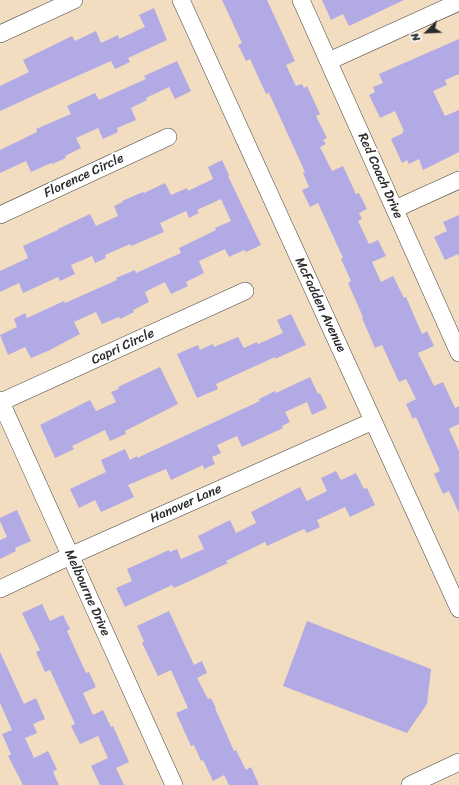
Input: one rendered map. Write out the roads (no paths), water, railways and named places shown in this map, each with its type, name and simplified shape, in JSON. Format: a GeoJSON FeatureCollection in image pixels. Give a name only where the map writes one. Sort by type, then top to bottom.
{"type":"FeatureCollection","features":[{"type":"Feature","properties":{"kind":"street"},"geometry":{"type":"LineString","coordinates":[[0,34],[74,0]]}},
{"type":"Feature","properties":{"kind":"street","name":"McFadden Avenue"},"geometry":{"type":"LineString","coordinates":[[181,0],[459,609]]}},
{"type":"Feature","properties":{"kind":"street","name":"Red Coach Drive"},"geometry":{"type":"LineString","coordinates":[[301,0],[459,352]]}},
{"type":"Feature","properties":{"kind":"street"},"geometry":{"type":"LineString","coordinates":[[328,61],[459,2]]}},
{"type":"Feature","properties":{"kind":"street","name":"Florence Circle"},"geometry":{"type":"LineString","coordinates":[[0,215],[168,137]]}},
{"type":"Feature","properties":{"kind":"street"},"geometry":{"type":"LineString","coordinates":[[394,209],[459,180]]}},
{"type":"Feature","properties":{"kind":"street","name":"Capri Circle"},"geometry":{"type":"LineString","coordinates":[[0,401],[244,291]]}},
{"type":"Feature","properties":{"kind":"street","name":"Melbourne Drive"},"geometry":{"type":"LineString","coordinates":[[0,401],[174,785]]}},
{"type":"Feature","properties":{"kind":"street","name":"Hanover Lane"},"geometry":{"type":"LineString","coordinates":[[0,590],[70,556],[373,421]]}},
{"type":"Feature","properties":{"kind":"street"},"geometry":{"type":"LineString","coordinates":[[410,785],[459,762]]}}]}
